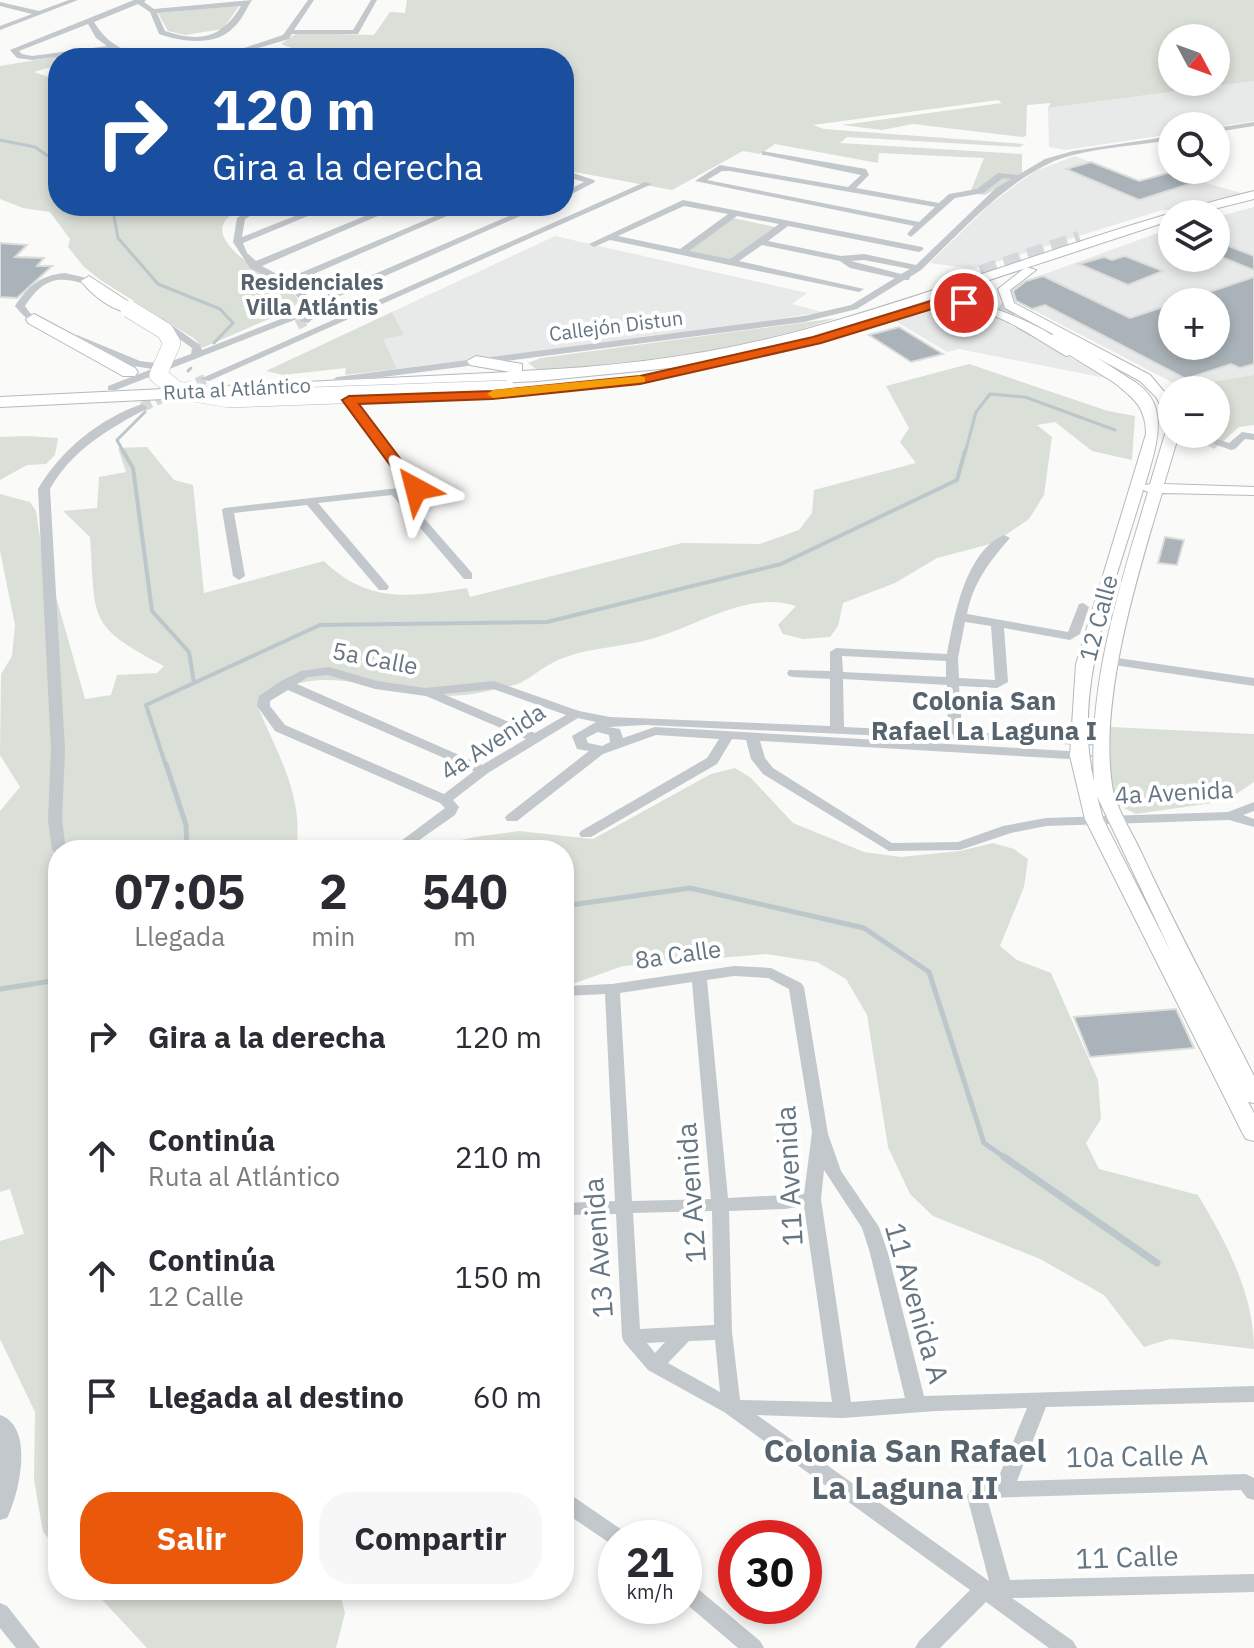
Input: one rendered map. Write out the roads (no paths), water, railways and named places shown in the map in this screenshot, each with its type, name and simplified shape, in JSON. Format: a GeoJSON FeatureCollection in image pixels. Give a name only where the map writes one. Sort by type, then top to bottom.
{"type":"FeatureCollection","features":[{"type":"Feature","properties":{"kind":"highway"},"geometry":{"type":"LineString","coordinates":[[1230,201],[1254,195]]}},
{"type":"Feature","properties":{"kind":"highway"},"geometry":{"type":"LineString","coordinates":[[1230,209],[1254,203]]}},
{"type":"Feature","properties":{"kind":"highway"},"geometry":{"type":"LineString","coordinates":[[1080,239],[1158,217]]}},
{"type":"Feature","properties":{"kind":"highway"},"geometry":{"type":"LineString","coordinates":[[55,408],[342,401],[536,384],[680,362],[783,340],[1158,220]]}},
{"type":"Feature","properties":{"kind":"highway","name":"Ruta al Atlántico"},"geometry":{"type":"LineString","coordinates":[[0,407],[55,408],[247,394],[539,383],[689,370],[816,340],[1158,229]]}},
{"type":"Feature","properties":{"kind":"highway"},"geometry":{"type":"LineString","coordinates":[[89,281],[99,291],[169,334],[172,343],[158,375],[170,387],[192,395],[256,399],[503,384]]}},
{"type":"Feature","properties":{"kind":"highway"},"geometry":{"type":"LineString","coordinates":[[34,319],[133,371]]}},
{"type":"Feature","properties":{"kind":"highway"},"geometry":{"type":"LineString","coordinates":[[1056,339],[1129,384]]}},
{"type":"Feature","properties":{"kind":"highway"},"geometry":{"type":"LineString","coordinates":[[476,361],[525,362],[536,384]]}},
{"type":"Feature","properties":{"kind":"highway"},"geometry":{"type":"LineString","coordinates":[[30,400],[112,388],[184,384],[337,380],[536,384],[640,380],[689,370]]}},
{"type":"Feature","properties":{"kind":"highway","name":"Ruta al Atlántico"},"geometry":{"type":"LineString","coordinates":[[0,407],[30,400],[503,384]]}},
{"type":"Feature","properties":{"kind":"highway"},"geometry":{"type":"LineString","coordinates":[[0,407],[96,399]]}},
{"type":"Feature","properties":{"kind":"main road"},"geometry":{"type":"LineString","coordinates":[[1030,270],[1004,289],[1009,305],[1153,384],[1158,392]]}},
{"type":"Feature","properties":{"kind":"main road"},"geometry":{"type":"LineString","coordinates":[[889,317],[944,303],[979,306],[1129,384],[1152,413]]}},
{"type":"Feature","properties":{"kind":"main road","name":"12 Calle"},"geometry":{"type":"LineString","coordinates":[[1153,384],[1145,390],[1154,404],[1153,434],[1084,664],[1079,748],[1094,819],[1254,1134]]}},
{"type":"Feature","properties":{"kind":"main road","name":"12 Calle"},"geometry":{"type":"LineString","coordinates":[[1168,448],[1130,576],[1111,661],[1099,750],[1103,789],[1114,818],[1254,1096]]}},
{"type":"Feature","properties":{"kind":"main road"},"geometry":{"type":"LineString","coordinates":[[1136,487],[1254,491]]}},
{"type":"Feature","properties":{"kind":"street"},"geometry":{"type":"LineString","coordinates":[[0,4],[10,0]]}},
{"type":"Feature","properties":{"kind":"street"},"geometry":{"type":"LineString","coordinates":[[0,28],[75,0]]}},
{"type":"Feature","properties":{"kind":"street"},"geometry":{"type":"LineString","coordinates":[[48,56],[20,56],[14,50],[141,0],[153,11],[162,32],[182,37],[213,36],[232,25],[248,2]]}},
{"type":"Feature","properties":{"kind":"street"},"geometry":{"type":"LineString","coordinates":[[256,48],[280,41],[291,32],[311,0]]}},
{"type":"Feature","properties":{"kind":"street"},"geometry":{"type":"LineString","coordinates":[[291,32],[355,32],[374,0]]}},
{"type":"Feature","properties":{"kind":"street"},"geometry":{"type":"LineString","coordinates":[[153,11],[248,2]]}},
{"type":"Feature","properties":{"kind":"street"},"geometry":{"type":"LineString","coordinates":[[0,4],[39,13]]}},
{"type":"Feature","properties":{"kind":"street"},"geometry":{"type":"LineString","coordinates":[[89,20],[95,35],[112,48]]}},
{"type":"Feature","properties":{"kind":"street"},"geometry":{"type":"LineString","coordinates":[[213,36],[228,48]]}},
{"type":"Feature","properties":{"kind":"street"},"geometry":{"type":"LineString","coordinates":[[1230,128],[1254,124]]}},
{"type":"Feature","properties":{"kind":"street","name":"Callejón Distun"},"geometry":{"type":"LineString","coordinates":[[525,362],[804,319],[854,307],[915,267],[1005,186],[1048,161],[1073,153],[1158,140]]}},
{"type":"Feature","properties":{"kind":"street"},"geometry":{"type":"LineString","coordinates":[[765,153],[863,171],[865,175],[850,189]]}},
{"type":"Feature","properties":{"kind":"street"},"geometry":{"type":"LineString","coordinates":[[920,225],[699,181],[720,168],[730,168],[941,206]]}},
{"type":"Feature","properties":{"kind":"street"},"geometry":{"type":"LineString","coordinates":[[574,176],[591,182],[574,190]]}},
{"type":"Feature","properties":{"kind":"street"},"geometry":{"type":"LineString","coordinates":[[911,234],[952,196],[980,191],[996,176],[1019,178]]}},
{"type":"Feature","properties":{"kind":"street"},"geometry":{"type":"LineString","coordinates":[[205,379],[648,184]]}},
{"type":"Feature","properties":{"kind":"street"},"geometry":{"type":"LineString","coordinates":[[594,244],[683,203],[919,249]]}},
{"type":"Feature","properties":{"kind":"street"},"geometry":{"type":"LineString","coordinates":[[681,252],[736,213]]}},
{"type":"Feature","properties":{"kind":"street"},"geometry":{"type":"LineString","coordinates":[[133,371],[172,365],[204,355],[315,314],[294,288],[253,266],[237,242],[241,218],[244,216]]}},
{"type":"Feature","properties":{"kind":"street"},"geometry":{"type":"LineString","coordinates":[[237,242],[303,216]]}},
{"type":"Feature","properties":{"kind":"street"},"geometry":{"type":"LineString","coordinates":[[253,266],[373,216]]}},
{"type":"Feature","properties":{"kind":"street"},"geometry":{"type":"LineString","coordinates":[[284,283],[442,216]]}},
{"type":"Feature","properties":{"kind":"street"},"geometry":{"type":"LineString","coordinates":[[309,306],[516,216]]}},
{"type":"Feature","properties":{"kind":"street"},"geometry":{"type":"LineString","coordinates":[[622,240],[649,219]]}},
{"type":"Feature","properties":{"kind":"street"},"geometry":{"type":"LineString","coordinates":[[732,262],[787,223]]}},
{"type":"Feature","properties":{"kind":"street"},"geometry":{"type":"LineString","coordinates":[[610,237],[859,289]]}},
{"type":"Feature","properties":{"kind":"street"},"geometry":{"type":"LineString","coordinates":[[760,242],[841,259],[864,257],[915,267]]}},
{"type":"Feature","properties":{"kind":"street"},"geometry":{"type":"LineString","coordinates":[[841,259],[853,266],[899,279]]}},
{"type":"Feature","properties":{"kind":"street"},"geometry":{"type":"LineString","coordinates":[[34,319],[20,306],[42,281],[65,273],[89,281],[191,339],[204,355],[235,366]]}},
{"type":"Feature","properties":{"kind":"street"},"geometry":{"type":"LineString","coordinates":[[184,384],[172,379],[173,373],[204,355]]}},
{"type":"Feature","properties":{"kind":"street"},"geometry":{"type":"LineString","coordinates":[[337,380],[476,361]]}},
{"type":"Feature","properties":{"kind":"street"},"geometry":{"type":"LineString","coordinates":[[112,388],[133,371],[172,365]]}},
{"type":"Feature","properties":{"kind":"street"},"geometry":{"type":"LineString","coordinates":[[239,576],[228,510],[395,492],[416,487],[342,401]]}},
{"type":"Feature","properties":{"kind":"street"},"geometry":{"type":"LineString","coordinates":[[58,840],[55,820],[58,750],[44,489],[55,468],[74,447],[142,407]]}},
{"type":"Feature","properties":{"kind":"street"},"geometry":{"type":"LineString","coordinates":[[1230,447],[1242,435],[1254,437]]}},
{"type":"Feature","properties":{"kind":"street"},"geometry":{"type":"LineString","coordinates":[[395,492],[468,576]]}},
{"type":"Feature","properties":{"kind":"street"},"geometry":{"type":"LineString","coordinates":[[309,500],[383,587]]}},
{"type":"Feature","properties":{"kind":"street"},"geometry":{"type":"LineString","coordinates":[[955,735],[952,658],[960,617],[969,585],[985,559],[1004,538]]}},
{"type":"Feature","properties":{"kind":"street"},"geometry":{"type":"LineString","coordinates":[[960,617],[1072,636],[1083,607]]}},
{"type":"Feature","properties":{"kind":"street"},"geometry":{"type":"LineString","coordinates":[[793,673],[1002,682],[997,624]]}},
{"type":"Feature","properties":{"kind":"street"},"geometry":{"type":"LineString","coordinates":[[837,730],[836,652],[952,658]]}},
{"type":"Feature","properties":{"kind":"street"},"geometry":{"type":"LineString","coordinates":[[1111,661],[1254,682]]}},
{"type":"Feature","properties":{"kind":"street","name":"5a Calle"},"geometry":{"type":"LineString","coordinates":[[286,684],[313,670],[329,671],[375,685],[425,692],[494,685],[576,714]]}},
{"type":"Feature","properties":{"kind":"street"},"geometry":{"type":"LineString","coordinates":[[410,840],[450,812],[452,807],[445,800],[280,728],[262,702],[286,684],[483,770]]}},
{"type":"Feature","properties":{"kind":"street","name":"5a Calle"},"geometry":{"type":"LineString","coordinates":[[425,692],[536,738]]}},
{"type":"Feature","properties":{"kind":"street","name":"4a Avenida"},"geometry":{"type":"LineString","coordinates":[[445,800],[483,770],[576,714],[610,721],[955,735],[1079,748]]}},
{"type":"Feature","properties":{"kind":"street"},"geometry":{"type":"LineString","coordinates":[[598,751],[579,743],[579,736],[610,721]]}},
{"type":"Feature","properties":{"kind":"street"},"geometry":{"type":"LineString","coordinates":[[591,729],[615,732],[617,744]]}},
{"type":"Feature","properties":{"kind":"street"},"geometry":{"type":"LineString","coordinates":[[512,818],[598,751],[655,731],[1099,750]]}},
{"type":"Feature","properties":{"kind":"street"},"geometry":{"type":"LineString","coordinates":[[586,834],[712,761],[728,735]]}},
{"type":"Feature","properties":{"kind":"street","name":"4a Avenida"},"geometry":{"type":"LineString","coordinates":[[752,737],[758,759],[768,771],[887,847],[960,846],[1008,829],[1094,819],[1230,816],[1254,806]]}},
{"type":"Feature","properties":{"kind":"street"},"geometry":{"type":"LineString","coordinates":[[1230,816],[1254,823]]}},
{"type":"Feature","properties":{"kind":"street","name":"8a Calle"},"geometry":{"type":"LineString","coordinates":[[574,991],[612,989],[734,971],[771,973],[796,987]]}},
{"type":"Feature","properties":{"kind":"street","name":"12 Avenida"},"geometry":{"type":"LineString","coordinates":[[699,976],[720,1204],[723,1332],[731,1407]]}},
{"type":"Feature","properties":{"kind":"street","name":"11 Avenida"},"geometry":{"type":"LineString","coordinates":[[796,987],[820,1132],[812,1199],[843,1410]]}},
{"type":"Feature","properties":{"kind":"street","name":"13 Avenida"},"geometry":{"type":"LineString","coordinates":[[612,989],[631,1337],[650,1360],[731,1407],[992,1590],[1066,1648]]}},
{"type":"Feature","properties":{"kind":"street","name":"11 Avenida A"},"geometry":{"type":"LineString","coordinates":[[820,1132],[833,1172],[870,1227],[916,1404]]}},
{"type":"Feature","properties":{"kind":"street"},"geometry":{"type":"LineString","coordinates":[[574,1209],[785,1203],[812,1199]]}},
{"type":"Feature","properties":{"kind":"street"},"geometry":{"type":"LineString","coordinates":[[631,1337],[723,1332]]}},
{"type":"Feature","properties":{"kind":"street"},"geometry":{"type":"LineString","coordinates":[[650,1360],[684,1334]]}},
{"type":"Feature","properties":{"kind":"street"},"geometry":{"type":"LineString","coordinates":[[731,1407],[843,1410],[916,1404],[1254,1394]]}},
{"type":"Feature","properties":{"kind":"street"},"geometry":{"type":"LineString","coordinates":[[1005,1487],[1039,1401]]}},
{"type":"Feature","properties":{"kind":"street"},"geometry":{"type":"LineString","coordinates":[[0,1423],[5,1428],[12,1452],[0,1512]]}},
{"type":"Feature","properties":{"kind":"street","name":"10a Calle A"},"geometry":{"type":"LineString","coordinates":[[992,1590],[977,1496],[982,1490],[1005,1487],[1250,1487]]}},
{"type":"Feature","properties":{"kind":"street"},"geometry":{"type":"LineString","coordinates":[[574,1508],[598,1524]]}},
{"type":"Feature","properties":{"kind":"street","name":"11 Calle"},"geometry":{"type":"LineString","coordinates":[[992,1590],[1254,1583]]}},
{"type":"Feature","properties":{"kind":"street"},"geometry":{"type":"LineString","coordinates":[[926,1648],[992,1590]]}},
{"type":"Feature","properties":{"kind":"street"},"geometry":{"type":"LineString","coordinates":[[702,1604],[753,1648]]}},
{"type":"Feature","properties":{"kind":"street"},"geometry":{"type":"LineString","coordinates":[[2,1618],[29,1648]]}},
{"type":"Feature","properties":{"kind":"waterway"},"geometry":{"type":"LineString","coordinates":[[0,140],[35,147],[48,156]]}},
{"type":"Feature","properties":{"kind":"waterway"},"geometry":{"type":"LineString","coordinates":[[114,216],[118,238],[158,284],[220,309],[233,323],[214,343]]}},
{"type":"Feature","properties":{"kind":"waterway"},"geometry":{"type":"LineString","coordinates":[[188,371],[191,368]]}},
{"type":"Feature","properties":{"kind":"waterway"},"geometry":{"type":"LineString","coordinates":[[965,453],[976,412],[990,394],[1025,397],[1115,430]]}},
{"type":"Feature","properties":{"kind":"waterway"},"geometry":{"type":"LineString","coordinates":[[124,453],[117,440],[145,412]]}},
{"type":"Feature","properties":{"kind":"waterway"},"geometry":{"type":"LineString","coordinates":[[123,451],[133,468],[152,611],[189,652],[194,683]]}},
{"type":"Feature","properties":{"kind":"waterway"},"geometry":{"type":"LineString","coordinates":[[194,683],[320,625],[547,622],[781,564],[957,480],[965,451]]}},
{"type":"Feature","properties":{"kind":"waterway"},"geometry":{"type":"LineString","coordinates":[[166,766],[146,705],[194,683]]}},
{"type":"Feature","properties":{"kind":"waterway"},"geometry":{"type":"LineString","coordinates":[[166,764],[186,825],[187,840]]}},
{"type":"Feature","properties":{"kind":"waterway"},"geometry":{"type":"LineString","coordinates":[[574,905],[690,888],[864,928],[929,972],[984,1143],[1007,1159]]}},
{"type":"Feature","properties":{"kind":"waterway"},"geometry":{"type":"LineString","coordinates":[[0,989],[48,982]]}},
{"type":"Feature","properties":{"kind":"waterway"},"geometry":{"type":"LineString","coordinates":[[1004,1157],[1157,1263]]}},
{"type":"Feature","properties":{"kind":"tunnel"},"geometry":{"type":"LineString","coordinates":[[1035,329],[974,295],[968,282],[977,275],[1080,239]]}},
{"type":"Feature","properties":{"kind":"tunnel"},"geometry":{"type":"LineString","coordinates":[[297,325],[305,321]]}},
{"type":"Feature","properties":{"kind":"tunnel"},"geometry":{"type":"LineString","coordinates":[[142,407],[205,379]]}},
{"type":"Feature","properties":{"kind":"district","name":"Residenciales Villa Atlántis"},"geometry":{"type":"Point","coordinates":[312,294]}},
{"type":"Feature","properties":{"kind":"district","name":"Colonia San Rafael La Laguna I"},"geometry":{"type":"Point","coordinates":[984,716]}},
{"type":"Feature","properties":{"kind":"district","name":"Colonia San Rafael La Laguna II"},"geometry":{"type":"Point","coordinates":[905,1470]}}]}
